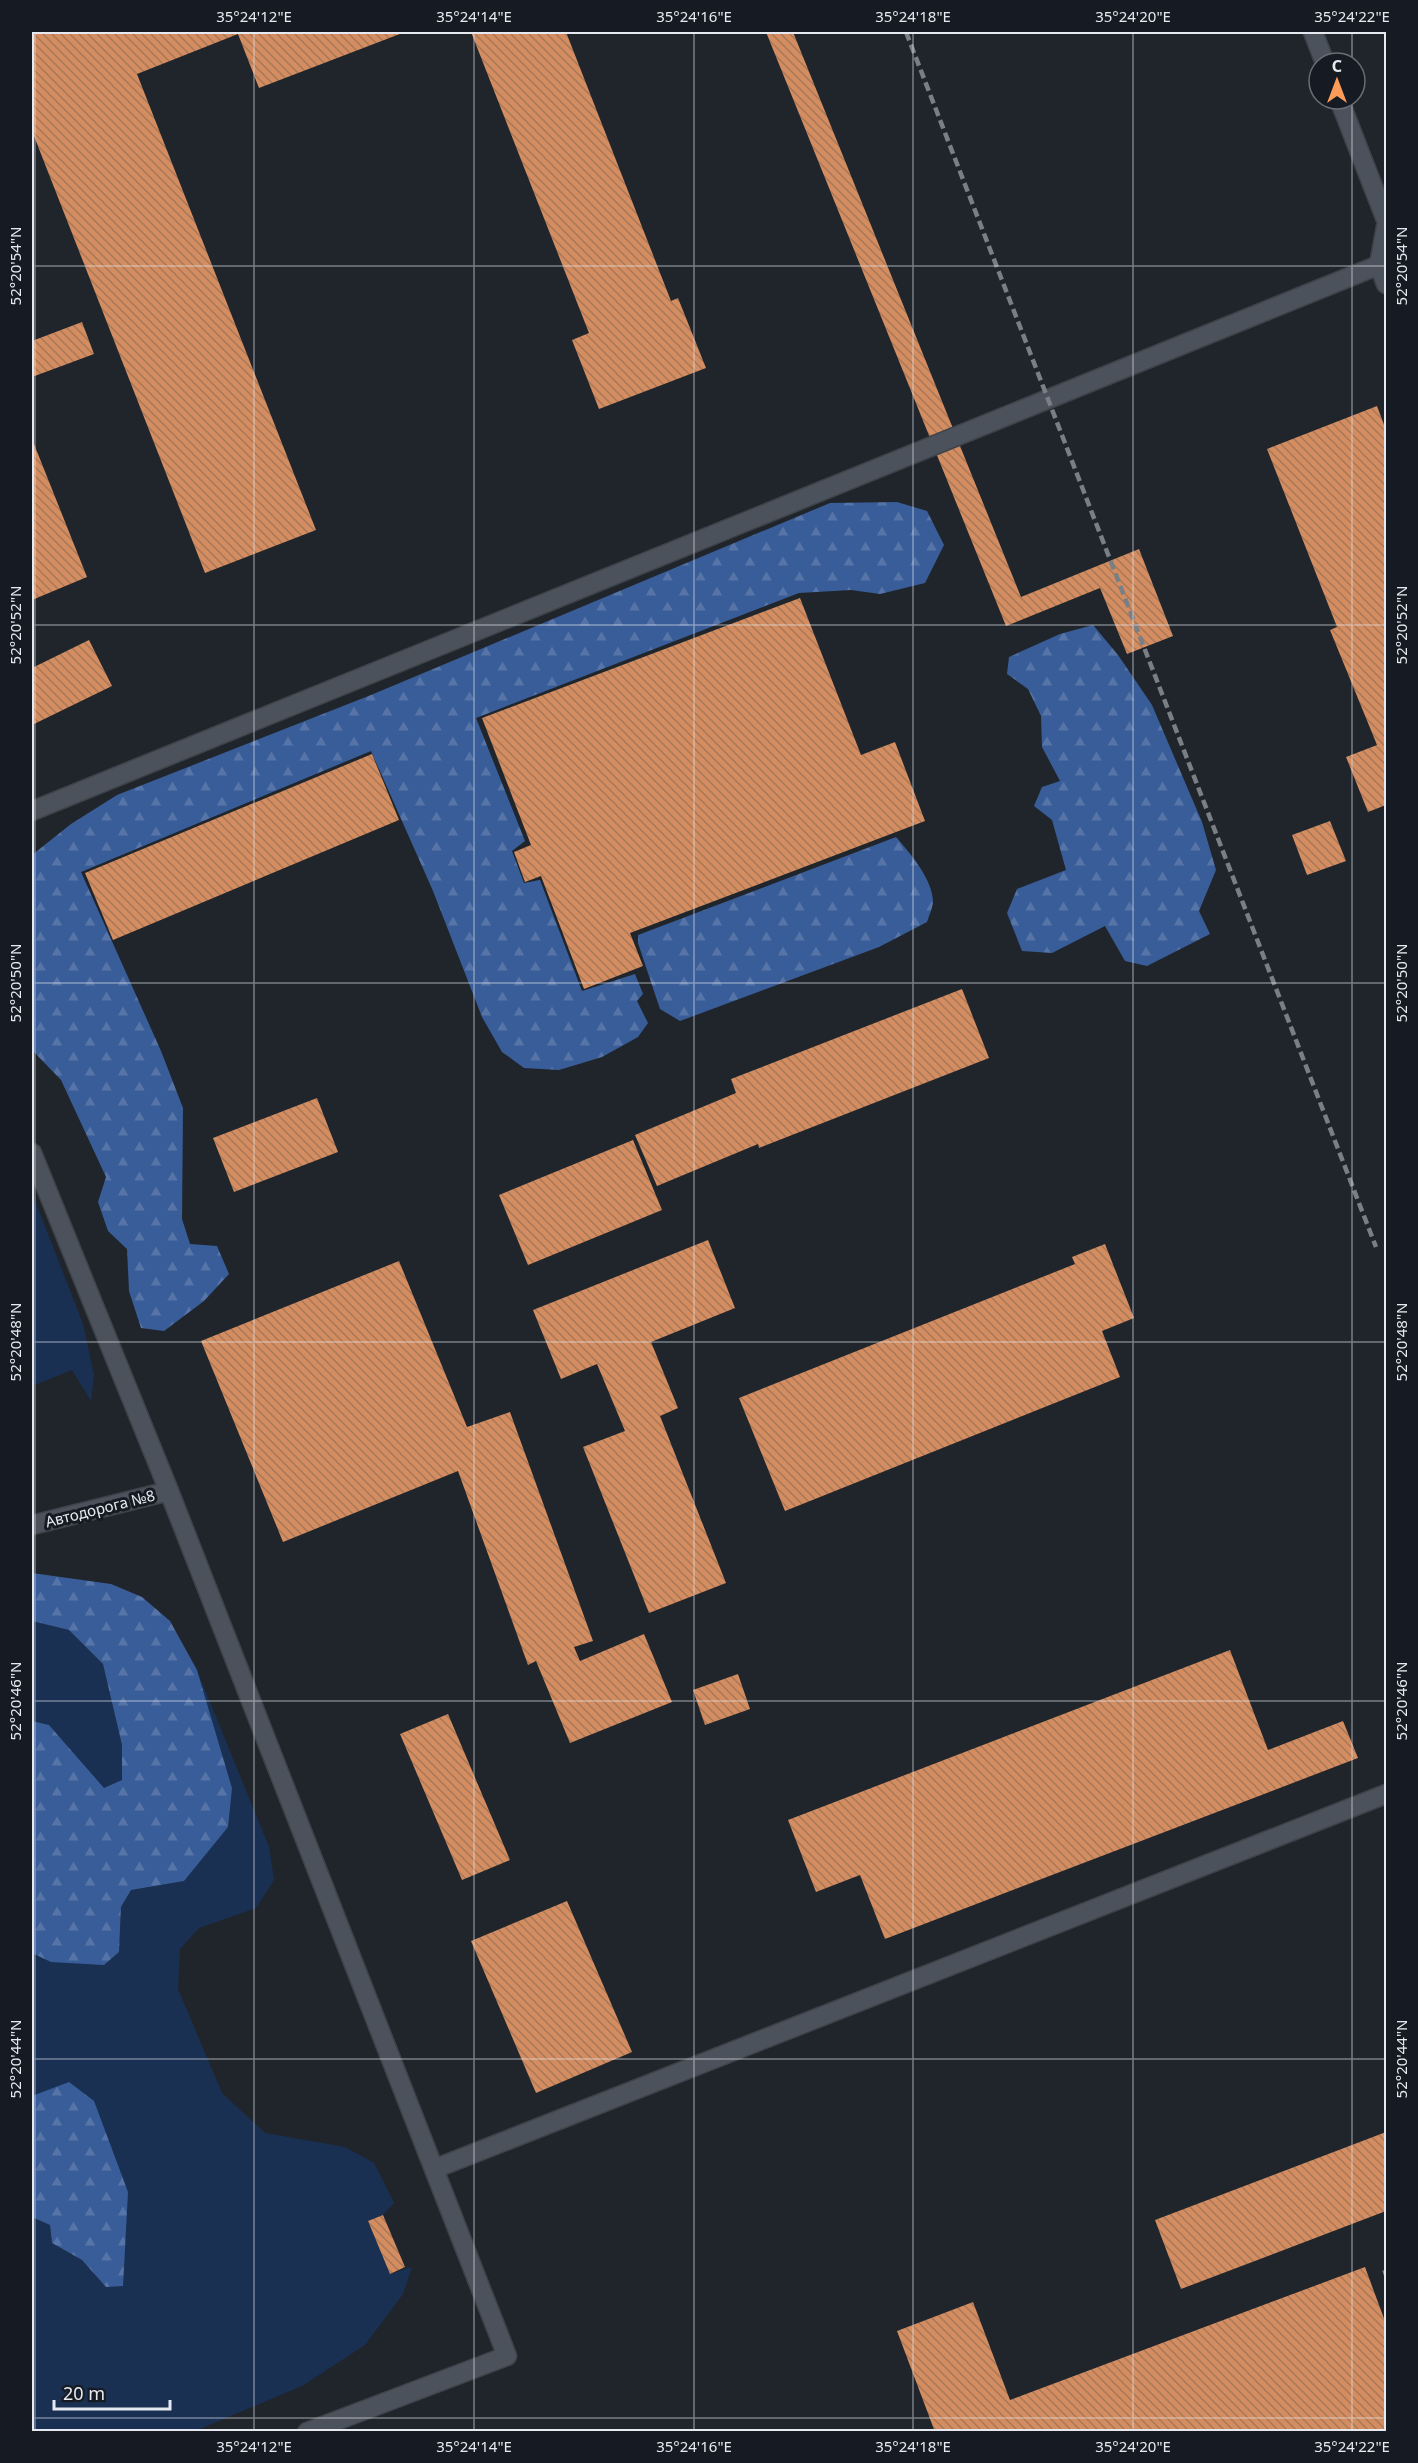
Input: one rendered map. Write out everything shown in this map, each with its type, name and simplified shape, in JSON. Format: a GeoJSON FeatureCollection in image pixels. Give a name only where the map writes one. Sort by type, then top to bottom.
{"type":"FeatureCollection","features":[{"type":"Feature","properties":{"kind":"street"},"geometry":{"type":"LineString","coordinates":[[1313,32],[1320,51]]}},
{"type":"Feature","properties":{"kind":"street"},"geometry":{"type":"LineString","coordinates":[[1344,111],[1386,220]]}},
{"type":"Feature","properties":{"kind":"street"},"geometry":{"type":"LineString","coordinates":[[1386,227],[1383,263],[1386,284]]}},
{"type":"Feature","properties":{"kind":"street"},"geometry":{"type":"LineString","coordinates":[[32,811],[1383,263]]}},
{"type":"Feature","properties":{"kind":"street"},"geometry":{"type":"LineString","coordinates":[[32,1153],[169,1491],[507,2356],[308,2432]]}},
{"type":"Feature","properties":{"kind":"street","name":"Автодорога №8"},"geometry":{"type":"LineString","coordinates":[[32,1525],[169,1491]]}},
{"type":"Feature","properties":{"kind":"street"},"geometry":{"type":"LineString","coordinates":[[434,2169],[1386,1794]]}},
{"type":"Feature","properties":{"kind":"shaded area"},"geometry":{"type":"Polygon","coordinates":[[[32,1193],[83,1324],[94,1375],[91,1401],[72,1370],[32,1386],[32,1193]]]}},
{"type":"Feature","properties":{"kind":"shaded area"},"geometry":{"type":"Polygon","coordinates":[[[32,1621],[69,1630],[103,1664],[122,1745],[122,1781],[104,1788],[49,1725],[32,1721],[32,1621]]]}},
{"type":"Feature","properties":{"kind":"shaded area"},"geometry":{"type":"Polygon","coordinates":[[[197,1670],[269,1847],[274,1880],[256,1908],[199,1928],[180,1949],[178,1989],[222,2093],[265,2133],[345,2147],[374,2163],[394,2203],[383,2215],[368,2222],[390,2274],[412,2267],[403,2294],[365,2345],[302,2386],[195,2431],[32,2431],[32,2217],[50,2225],[52,2243],[82,2260],[106,2287],[33,2096],[32,2099],[32,1953],[119,1952],[121,1907],[131,1890],[184,1881],[232,1788],[197,1670]]]}},
{"type":"Feature","properties":{"kind":"green space"},"geometry":{"type":"Polygon","coordinates":[[[897,502],[927,511],[944,545],[925,583],[880,594],[851,590],[799,593],[476,718],[525,841],[512,851],[524,883],[540,880],[582,991],[635,974],[643,994],[637,1001],[648,1023],[638,1037],[602,1057],[559,1070],[524,1068],[502,1052],[482,1017],[433,891],[371,751],[81,872],[161,1051],[183,1108],[182,1219],[190,1244],[217,1246],[229,1274],[204,1301],[164,1331],[141,1328],[129,1291],[127,1249],[108,1231],[98,1202],[106,1177],[61,1080],[32,1050],[32,855],[71,824],[117,795],[371,695],[830,503],[897,502]]]}},
{"type":"Feature","properties":{"kind":"green space"},"geometry":{"type":"Polygon","coordinates":[[[1093,625],[1118,655],[1152,705],[1202,822],[1216,870],[1199,911],[1210,934],[1147,966],[1125,961],[1105,926],[1052,953],[1022,951],[1007,913],[1017,889],[1066,870],[1052,820],[1034,806],[1042,787],[1060,781],[1042,747],[1041,716],[1028,689],[1007,674],[1009,657],[1060,634],[1093,625]]]}},
{"type":"Feature","properties":{"kind":"green space"},"geometry":{"type":"Polygon","coordinates":[[[896,837],[920,868],[930,886],[933,903],[927,922],[879,947],[680,1021],[660,1009],[638,943],[638,935],[896,837]]]}},
{"type":"Feature","properties":{"kind":"green space"},"geometry":{"type":"Polygon","coordinates":[[[32,1573],[111,1584],[142,1597],[170,1621],[197,1670],[232,1788],[228,1827],[184,1881],[131,1890],[121,1907],[119,1952],[104,1965],[51,1962],[32,1953],[32,1721],[49,1725],[104,1788],[122,1780],[122,1745],[103,1664],[69,1630],[32,1621],[32,1573]]]}},
{"type":"Feature","properties":{"kind":"green space"},"geometry":{"type":"Polygon","coordinates":[[[69,2082],[94,2101],[128,2192],[123,2286],[106,2287],[82,2260],[52,2243],[50,2225],[32,2217],[32,2096],[69,2082]]]}},
{"type":"Feature","properties":{"kind":"building"},"geometry":{"type":"Polygon","coordinates":[[[32,32],[405,32],[259,88],[238,34],[137,74],[316,530],[205,573],[32,131],[32,32]]]}},
{"type":"Feature","properties":{"kind":"building"},"geometry":{"type":"Polygon","coordinates":[[[471,32],[566,32],[671,301],[678,298],[706,368],[599,409],[572,340],[589,333],[471,32]]]}},
{"type":"Feature","properties":{"kind":"building"},"geometry":{"type":"Polygon","coordinates":[[[766,32],[793,32],[1021,597],[1139,549],[1173,636],[1127,654],[1100,588],[1006,626],[766,32]]]}},
{"type":"Feature","properties":{"kind":"building"},"geometry":{"type":"Polygon","coordinates":[[[82,322],[94,354],[32,377],[32,341],[82,322]]]}},
{"type":"Feature","properties":{"kind":"building"},"geometry":{"type":"Polygon","coordinates":[[[1377,406],[1386,430],[1386,805],[1368,812],[1346,757],[1377,745],[1330,630],[1337,627],[1267,449],[1377,406]]]}},
{"type":"Feature","properties":{"kind":"building"},"geometry":{"type":"Polygon","coordinates":[[[32,439],[87,577],[32,600],[32,439]]]}},
{"type":"Feature","properties":{"kind":"building"},"geometry":{"type":"Polygon","coordinates":[[[800,598],[861,755],[895,742],[925,821],[630,933],[643,966],[584,989],[541,876],[525,882],[514,852],[531,845],[482,718],[800,598]]]}},
{"type":"Feature","properties":{"kind":"building"},"geometry":{"type":"Polygon","coordinates":[[[89,640],[112,686],[32,725],[32,668],[89,640]]]}},
{"type":"Feature","properties":{"kind":"building"},"geometry":{"type":"Polygon","coordinates":[[[372,754],[399,820],[113,940],[85,873],[372,754]]]}},
{"type":"Feature","properties":{"kind":"building"},"geometry":{"type":"Polygon","coordinates":[[[1330,821],[1346,861],[1307,875],[1292,835],[1330,821]]]}},
{"type":"Feature","properties":{"kind":"building"},"geometry":{"type":"Polygon","coordinates":[[[962,989],[989,1058],[759,1148],[758,1144],[657,1186],[635,1135],[736,1093],[731,1079],[962,989]]]}},
{"type":"Feature","properties":{"kind":"building"},"geometry":{"type":"Polygon","coordinates":[[[317,1098],[338,1152],[234,1192],[213,1138],[317,1098]]]}},
{"type":"Feature","properties":{"kind":"building"},"geometry":{"type":"Polygon","coordinates":[[[633,1140],[662,1210],[528,1265],[499,1195],[633,1140]]]}},
{"type":"Feature","properties":{"kind":"building"},"geometry":{"type":"Polygon","coordinates":[[[708,1240],[735,1308],[651,1342],[678,1408],[660,1416],[726,1583],[649,1613],[583,1447],[625,1431],[597,1364],[561,1379],[533,1310],[708,1240]]]}},
{"type":"Feature","properties":{"kind":"building"},"geometry":{"type":"Polygon","coordinates":[[[1105,1244],[1134,1318],[1102,1331],[1120,1377],[785,1511],[739,1398],[1075,1264],[1072,1257],[1105,1244]]]}},
{"type":"Feature","properties":{"kind":"building"},"geometry":{"type":"Polygon","coordinates":[[[399,1261],[467,1427],[510,1412],[593,1641],[574,1647],[580,1661],[644,1634],[672,1702],[570,1743],[536,1661],[528,1665],[458,1471],[283,1542],[201,1341],[399,1261]]]}},
{"type":"Feature","properties":{"kind":"building"},"geometry":{"type":"Polygon","coordinates":[[[1230,1650],[1268,1750],[1343,1721],[1358,1758],[885,1939],[860,1875],[816,1892],[788,1820],[1230,1650]]]}},
{"type":"Feature","properties":{"kind":"building"},"geometry":{"type":"Polygon","coordinates":[[[738,1674],[750,1709],[705,1725],[693,1690],[738,1674]]]}},
{"type":"Feature","properties":{"kind":"building"},"geometry":{"type":"Polygon","coordinates":[[[448,1714],[510,1860],[462,1880],[400,1734],[448,1714]]]}},
{"type":"Feature","properties":{"kind":"building"},"geometry":{"type":"Polygon","coordinates":[[[567,1901],[632,2052],[536,2093],[471,1941],[567,1901]]]}},
{"type":"Feature","properties":{"kind":"building"},"geometry":{"type":"Polygon","coordinates":[[[1386,2132],[1386,2211],[1181,2289],[1155,2220],[1386,2132]]]}},
{"type":"Feature","properties":{"kind":"building"},"geometry":{"type":"Polygon","coordinates":[[[383,2215],[405,2267],[390,2274],[368,2221],[383,2215]]]}},
{"type":"Feature","properties":{"kind":"building"},"geometry":{"type":"Polygon","coordinates":[[[1365,2267],[1386,2324],[1386,2432],[935,2432],[897,2331],[973,2302],[1010,2400],[1365,2267]]]}},
{"type":"Feature","properties":{"kind":"railway"},"geometry":{"type":"LineString","coordinates":[[906,32],[1376,1247]]}}]}
